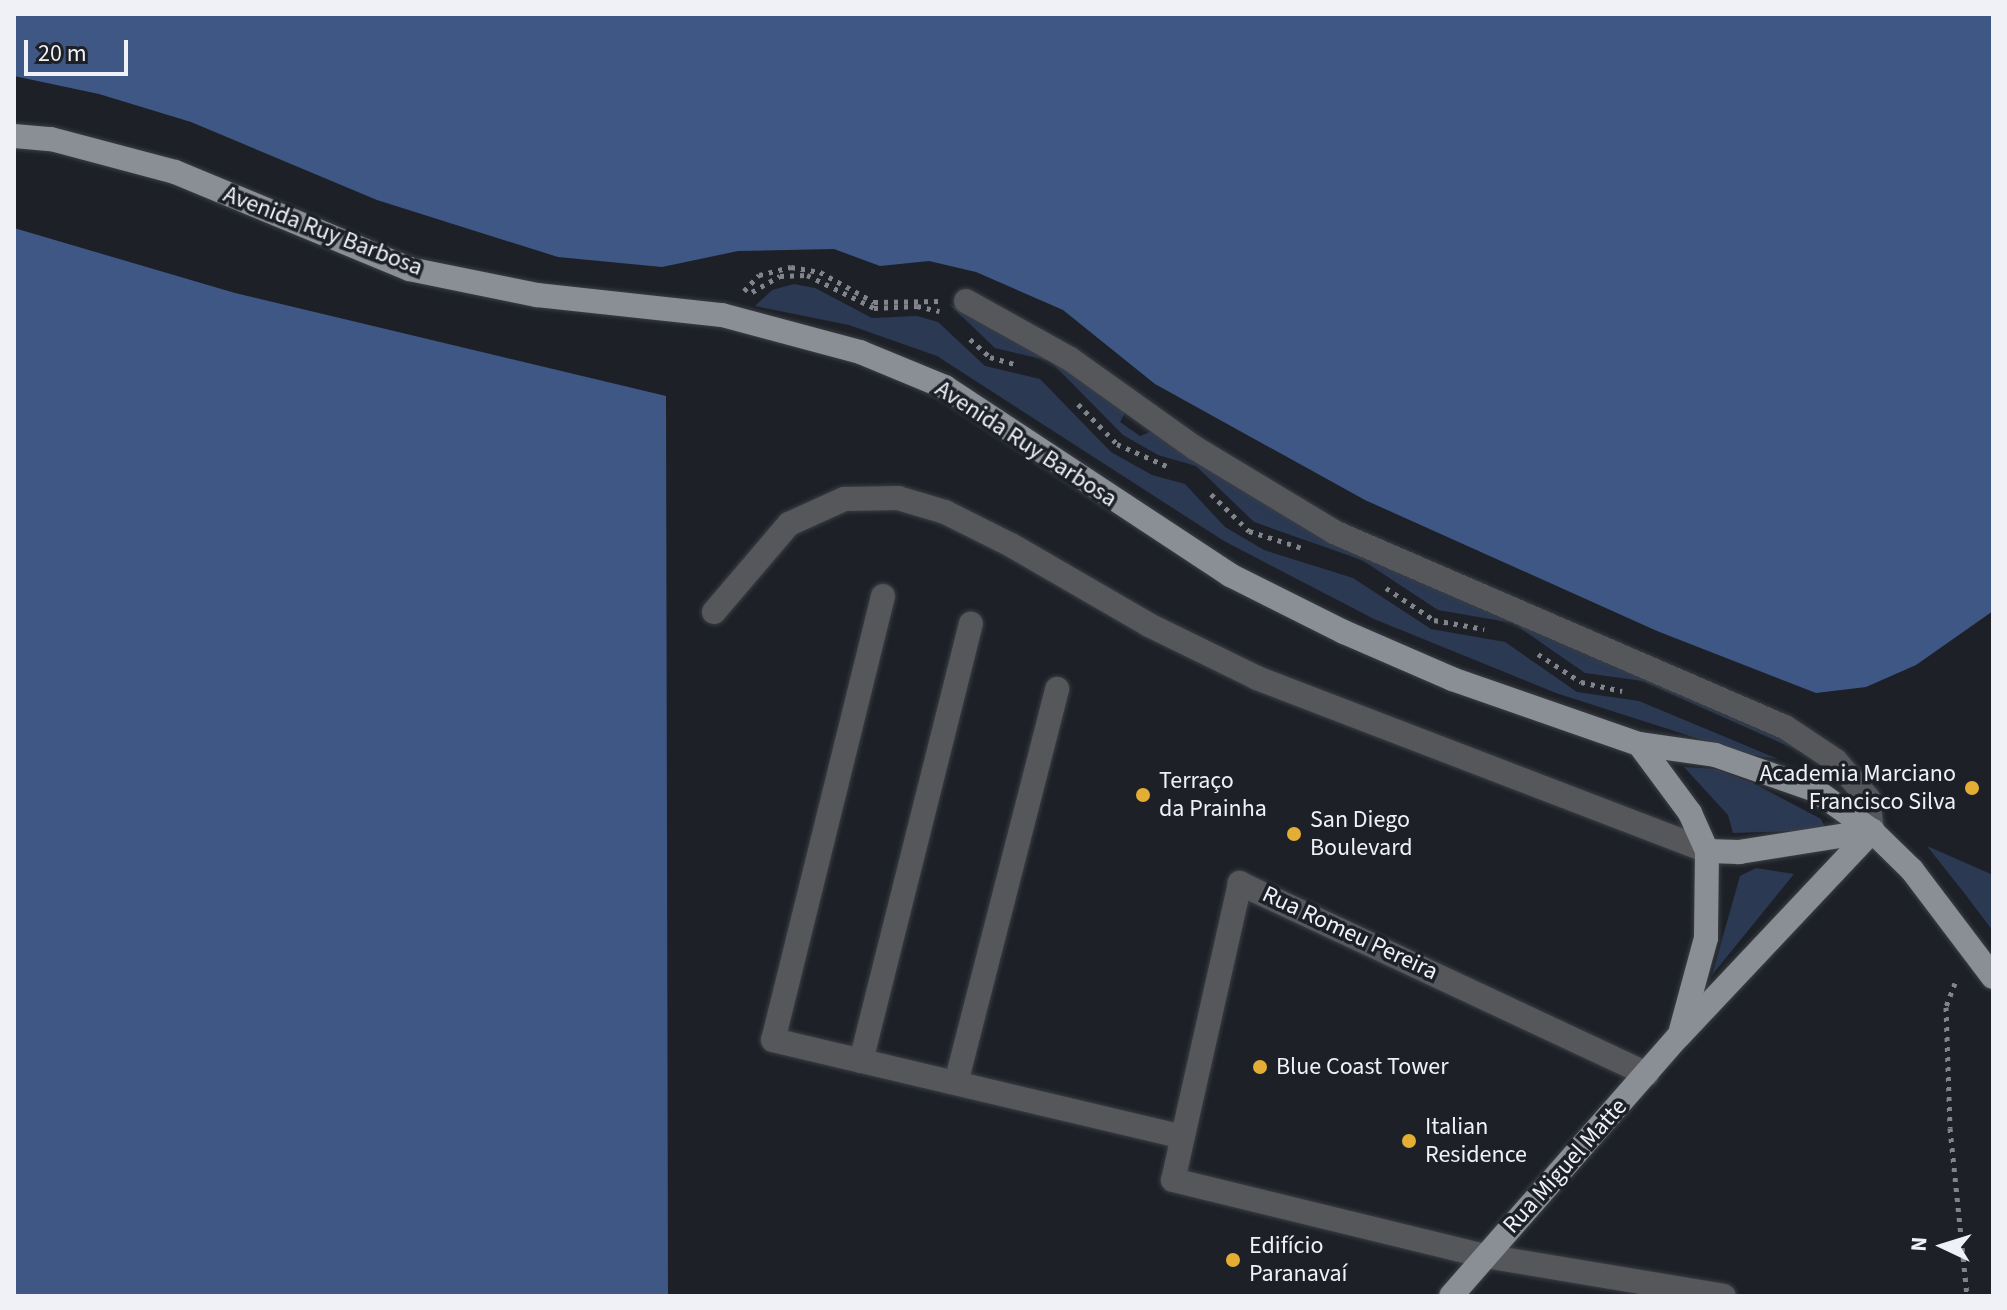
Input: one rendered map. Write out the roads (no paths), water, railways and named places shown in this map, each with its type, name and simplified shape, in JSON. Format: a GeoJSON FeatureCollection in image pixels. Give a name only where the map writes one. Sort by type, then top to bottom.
{"type":"FeatureCollection","features":[{"type":"Feature","properties":{"kind":"main road","name":"Avenida Ruy Barbosa"},"geometry":{"type":"LineString","coordinates":[[14,136],[51,139],[175,172],[409,269],[537,295],[722,315],[860,352],[945,387],[1230,575],[1330,625],[1452,679],[1639,744],[1715,755],[1770,771],[1815,790],[1872,831],[1922,882],[1993,977]]}},
{"type":"Feature","properties":{"kind":"main road"},"geometry":{"type":"LineString","coordinates":[[1639,744],[1683,802],[1707,851],[1739,852],[1872,831]]}},
{"type":"Feature","properties":{"kind":"main road","name":"Rua Miguel Matte"},"geometry":{"type":"LineString","coordinates":[[1451,1296],[1679,1036],[1872,831]]}},
{"type":"Feature","properties":{"kind":"main road","name":"Rua Miguel Matte"},"geometry":{"type":"LineString","coordinates":[[1679,1036],[1706,938],[1707,851]]}},
{"type":"Feature","properties":{"kind":"street"},"geometry":{"type":"LineString","coordinates":[[966,301],[1070,359],[1195,448],[1334,532],[1785,727],[1836,761],[1868,798],[1872,831]]}},
{"type":"Feature","properties":{"kind":"street"},"geometry":{"type":"LineString","coordinates":[[714,612],[789,524],[844,499],[898,498],[945,512],[1011,545],[1149,625],[1257,678],[1707,851]]}},
{"type":"Feature","properties":{"kind":"street"},"geometry":{"type":"LineString","coordinates":[[883,596],[773,1040],[1183,1137]]}},
{"type":"Feature","properties":{"kind":"street"},"geometry":{"type":"LineString","coordinates":[[861,1061],[971,624]]}},
{"type":"Feature","properties":{"kind":"street"},"geometry":{"type":"LineString","coordinates":[[956,1083],[1057,689]]}},
{"type":"Feature","properties":{"kind":"street","name":"Rua Romeu Pereira"},"geometry":{"type":"LineString","coordinates":[[1485,1256],[1173,1180],[1240,883],[1647,1074]]}},
{"type":"Feature","properties":{"kind":"street"},"geometry":{"type":"LineString","coordinates":[[1485,1256],[1628,1288],[1724,1296]]}},
{"type":"Feature","properties":{"kind":"place","name":"Academia Marciano Francisco Silva"},"geometry":{"type":"Point","coordinates":[1972,788]}},
{"type":"Feature","properties":{"kind":"place","name":"Terraço da Prainha"},"geometry":{"type":"Point","coordinates":[1143,795]}},
{"type":"Feature","properties":{"kind":"place","name":"San Diego Boulevard"},"geometry":{"type":"Point","coordinates":[1294,834]}},
{"type":"Feature","properties":{"kind":"place","name":"Blue Coast Tower"},"geometry":{"type":"Point","coordinates":[1260,1067]}},
{"type":"Feature","properties":{"kind":"place","name":"Italian Residence"},"geometry":{"type":"Point","coordinates":[1409,1141]}},
{"type":"Feature","properties":{"kind":"place","name":"Edifício Paranavaí"},"geometry":{"type":"Point","coordinates":[1233,1260]}}]}
